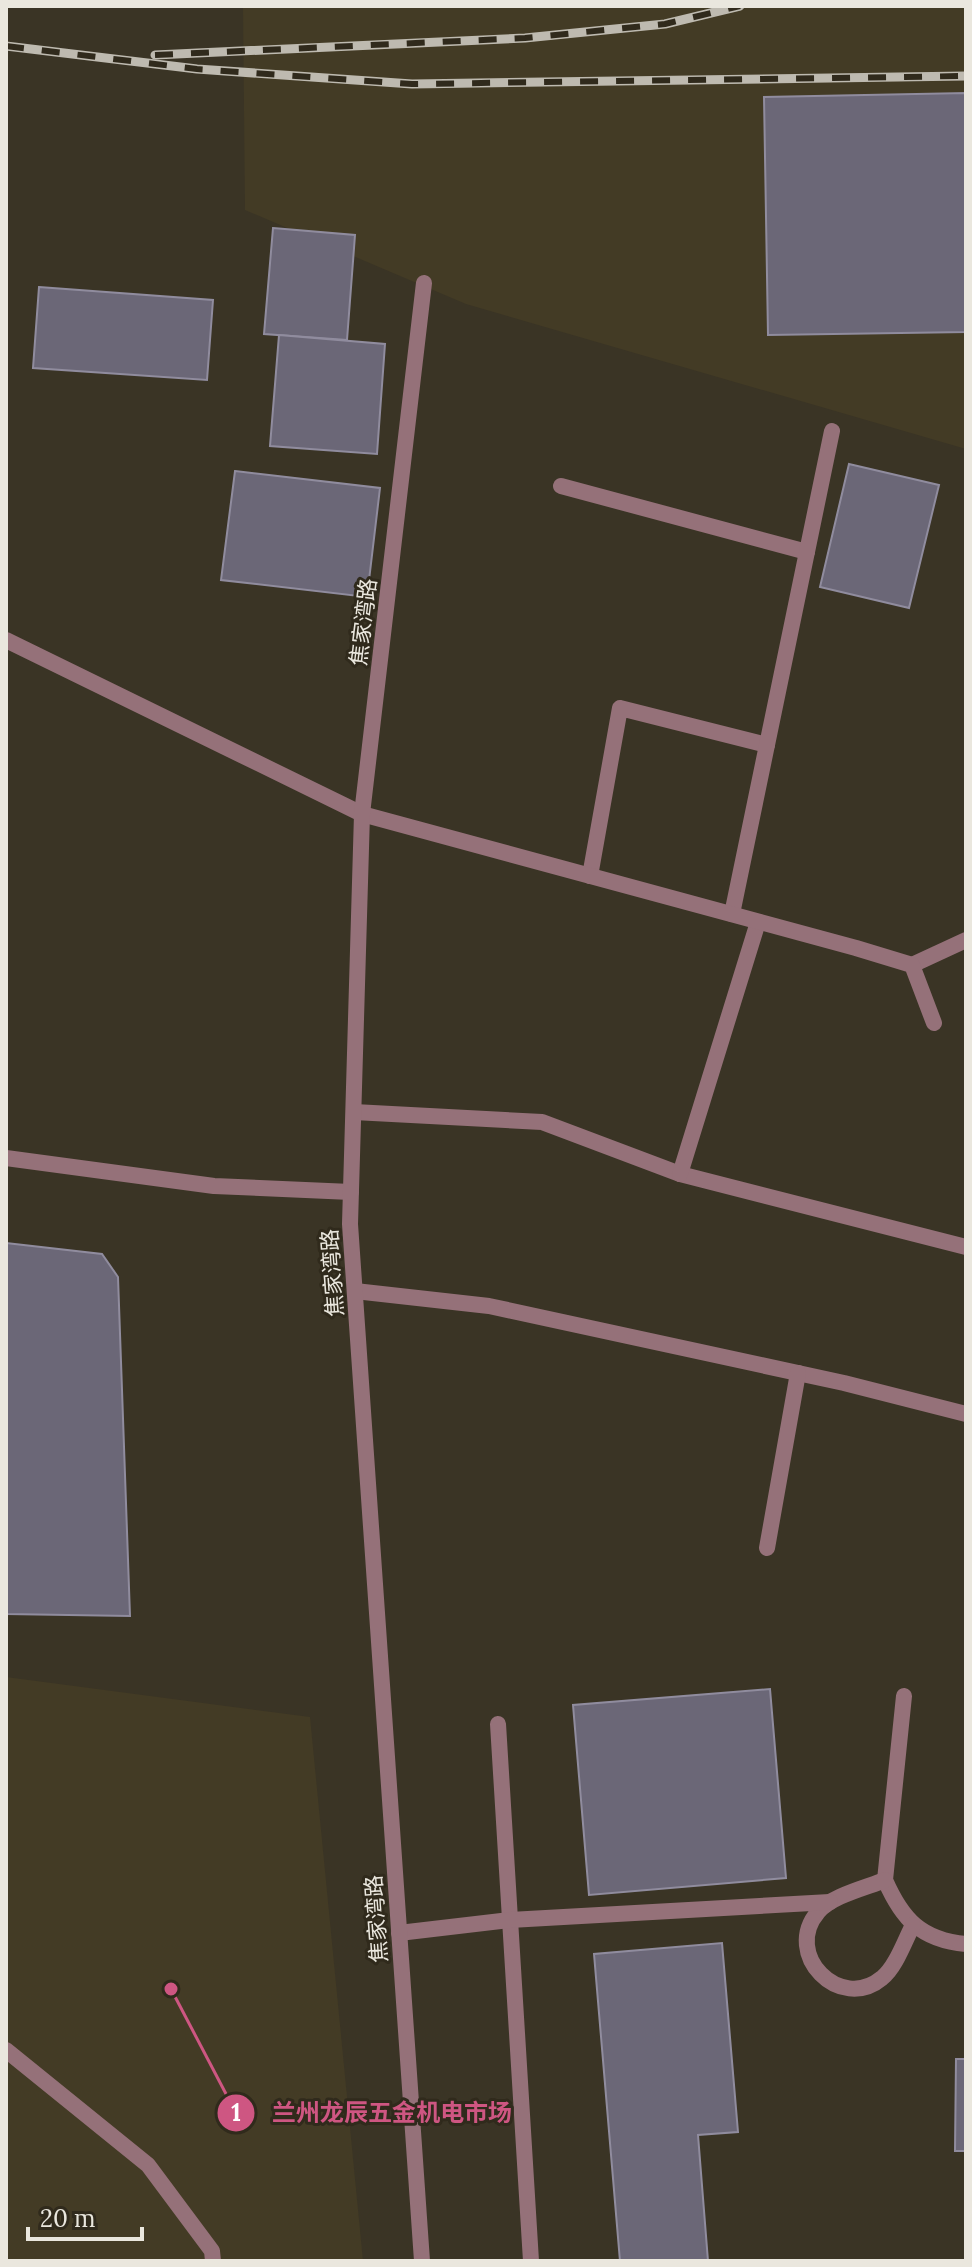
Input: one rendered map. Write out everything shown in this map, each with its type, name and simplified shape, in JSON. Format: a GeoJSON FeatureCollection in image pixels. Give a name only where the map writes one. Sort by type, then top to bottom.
{"type":"FeatureCollection","features":[{"type":"Feature","properties":{"kind":"street","name":"焦家湾路"},"geometry":{"type":"LineString","coordinates":[[422,2261],[350,1224],[362,814],[424,283]]}},
{"type":"Feature","properties":{"kind":"street"},"geometry":{"type":"LineString","coordinates":[[732,914],[832,431]]}},
{"type":"Feature","properties":{"kind":"street"},"geometry":{"type":"LineString","coordinates":[[561,486],[807,552]]}},
{"type":"Feature","properties":{"kind":"street"},"geometry":{"type":"LineString","coordinates":[[6,640],[362,814],[912,965],[966,940]]}},
{"type":"Feature","properties":{"kind":"street"},"geometry":{"type":"LineString","coordinates":[[590,876],[620,708],[767,745]]}},
{"type":"Feature","properties":{"kind":"street"},"geometry":{"type":"LineString","coordinates":[[680,1174],[758,922]]}},
{"type":"Feature","properties":{"kind":"street"},"geometry":{"type":"LineString","coordinates":[[912,965],[934,1023]]}},
{"type":"Feature","properties":{"kind":"street"},"geometry":{"type":"LineString","coordinates":[[354,1112],[542,1122],[680,1174],[966,1247]]}},
{"type":"Feature","properties":{"kind":"street"},"geometry":{"type":"LineString","coordinates":[[6,1158],[214,1186],[351,1192]]}},
{"type":"Feature","properties":{"kind":"street"},"geometry":{"type":"LineString","coordinates":[[355,1291],[489,1306],[798,1373],[966,1414]]}},
{"type":"Feature","properties":{"kind":"street"},"geometry":{"type":"LineString","coordinates":[[767,1548],[798,1373]]}},
{"type":"Feature","properties":{"kind":"street"},"geometry":{"type":"LineString","coordinates":[[904,1696],[885,1880],[895,1904],[913,1925],[937,1938],[966,1944]]}},
{"type":"Feature","properties":{"kind":"street"},"geometry":{"type":"LineString","coordinates":[[498,1724],[531,2261]]}},
{"type":"Feature","properties":{"kind":"street"},"geometry":{"type":"LineString","coordinates":[[885,1880],[830,1902],[818,1912],[806,1940],[808,1955],[815,1969],[826,1980],[839,1986],[869,1986],[893,1966],[913,1925]]}},
{"type":"Feature","properties":{"kind":"street"},"geometry":{"type":"LineString","coordinates":[[399,1933],[510,1920],[830,1902]]}},
{"type":"Feature","properties":{"kind":"street"},"geometry":{"type":"LineString","coordinates":[[6,2050],[148,2165],[212,2251],[213,2261]]}},
{"type":"Feature","properties":{"kind":"shaded area"},"geometry":{"type":"Polygon","coordinates":[[[243,6],[966,6],[966,449],[466,304],[245,210],[243,6]]]}},
{"type":"Feature","properties":{"kind":"shaded area"},"geometry":{"type":"Polygon","coordinates":[[[6,1677],[310,1717],[363,2261],[6,2261],[6,1677]]]}},
{"type":"Feature","properties":{"kind":"building"},"geometry":{"type":"Polygon","coordinates":[[[966,93],[966,332],[768,335],[764,97],[966,93]]]}},
{"type":"Feature","properties":{"kind":"building"},"geometry":{"type":"Polygon","coordinates":[[[273,228],[355,235],[347,340],[264,334],[273,228]]]}},
{"type":"Feature","properties":{"kind":"building"},"geometry":{"type":"Polygon","coordinates":[[[39,287],[213,300],[207,380],[33,368],[39,287]]]}},
{"type":"Feature","properties":{"kind":"building"},"geometry":{"type":"Polygon","coordinates":[[[279,335],[385,344],[377,454],[270,446],[279,335]]]}},
{"type":"Feature","properties":{"kind":"building"},"geometry":{"type":"Polygon","coordinates":[[[849,464],[939,485],[909,608],[820,587],[849,464]]]}},
{"type":"Feature","properties":{"kind":"building"},"geometry":{"type":"Polygon","coordinates":[[[235,471],[380,488],[367,597],[221,580],[235,471]]]}},
{"type":"Feature","properties":{"kind":"building"},"geometry":{"type":"Polygon","coordinates":[[[6,1243],[102,1254],[118,1277],[130,1616],[6,1614],[6,1243]]]}},
{"type":"Feature","properties":{"kind":"building"},"geometry":{"type":"Polygon","coordinates":[[[770,1689],[786,1878],[589,1895],[573,1705],[770,1689]]]}},
{"type":"Feature","properties":{"kind":"building"},"geometry":{"type":"Polygon","coordinates":[[[722,1943],[738,2132],[698,2135],[708,2261],[620,2261],[594,1954],[722,1943]]]}},
{"type":"Feature","properties":{"kind":"building"},"geometry":{"type":"Polygon","coordinates":[[[956,2059],[966,2059],[966,2151],[955,2151],[956,2059]]]}},
{"type":"Feature","properties":{"kind":"railway"},"geometry":{"type":"LineString","coordinates":[[155,55],[525,38],[665,24],[740,6]]}},
{"type":"Feature","properties":{"kind":"railway"},"geometry":{"type":"LineString","coordinates":[[6,46],[197,69],[412,84],[966,76]]}},
{"type":"Feature","properties":{"kind":"place","name":"兰州龙辰五金机电市场"},"geometry":{"type":"Point","coordinates":[171,1989]}}]}
